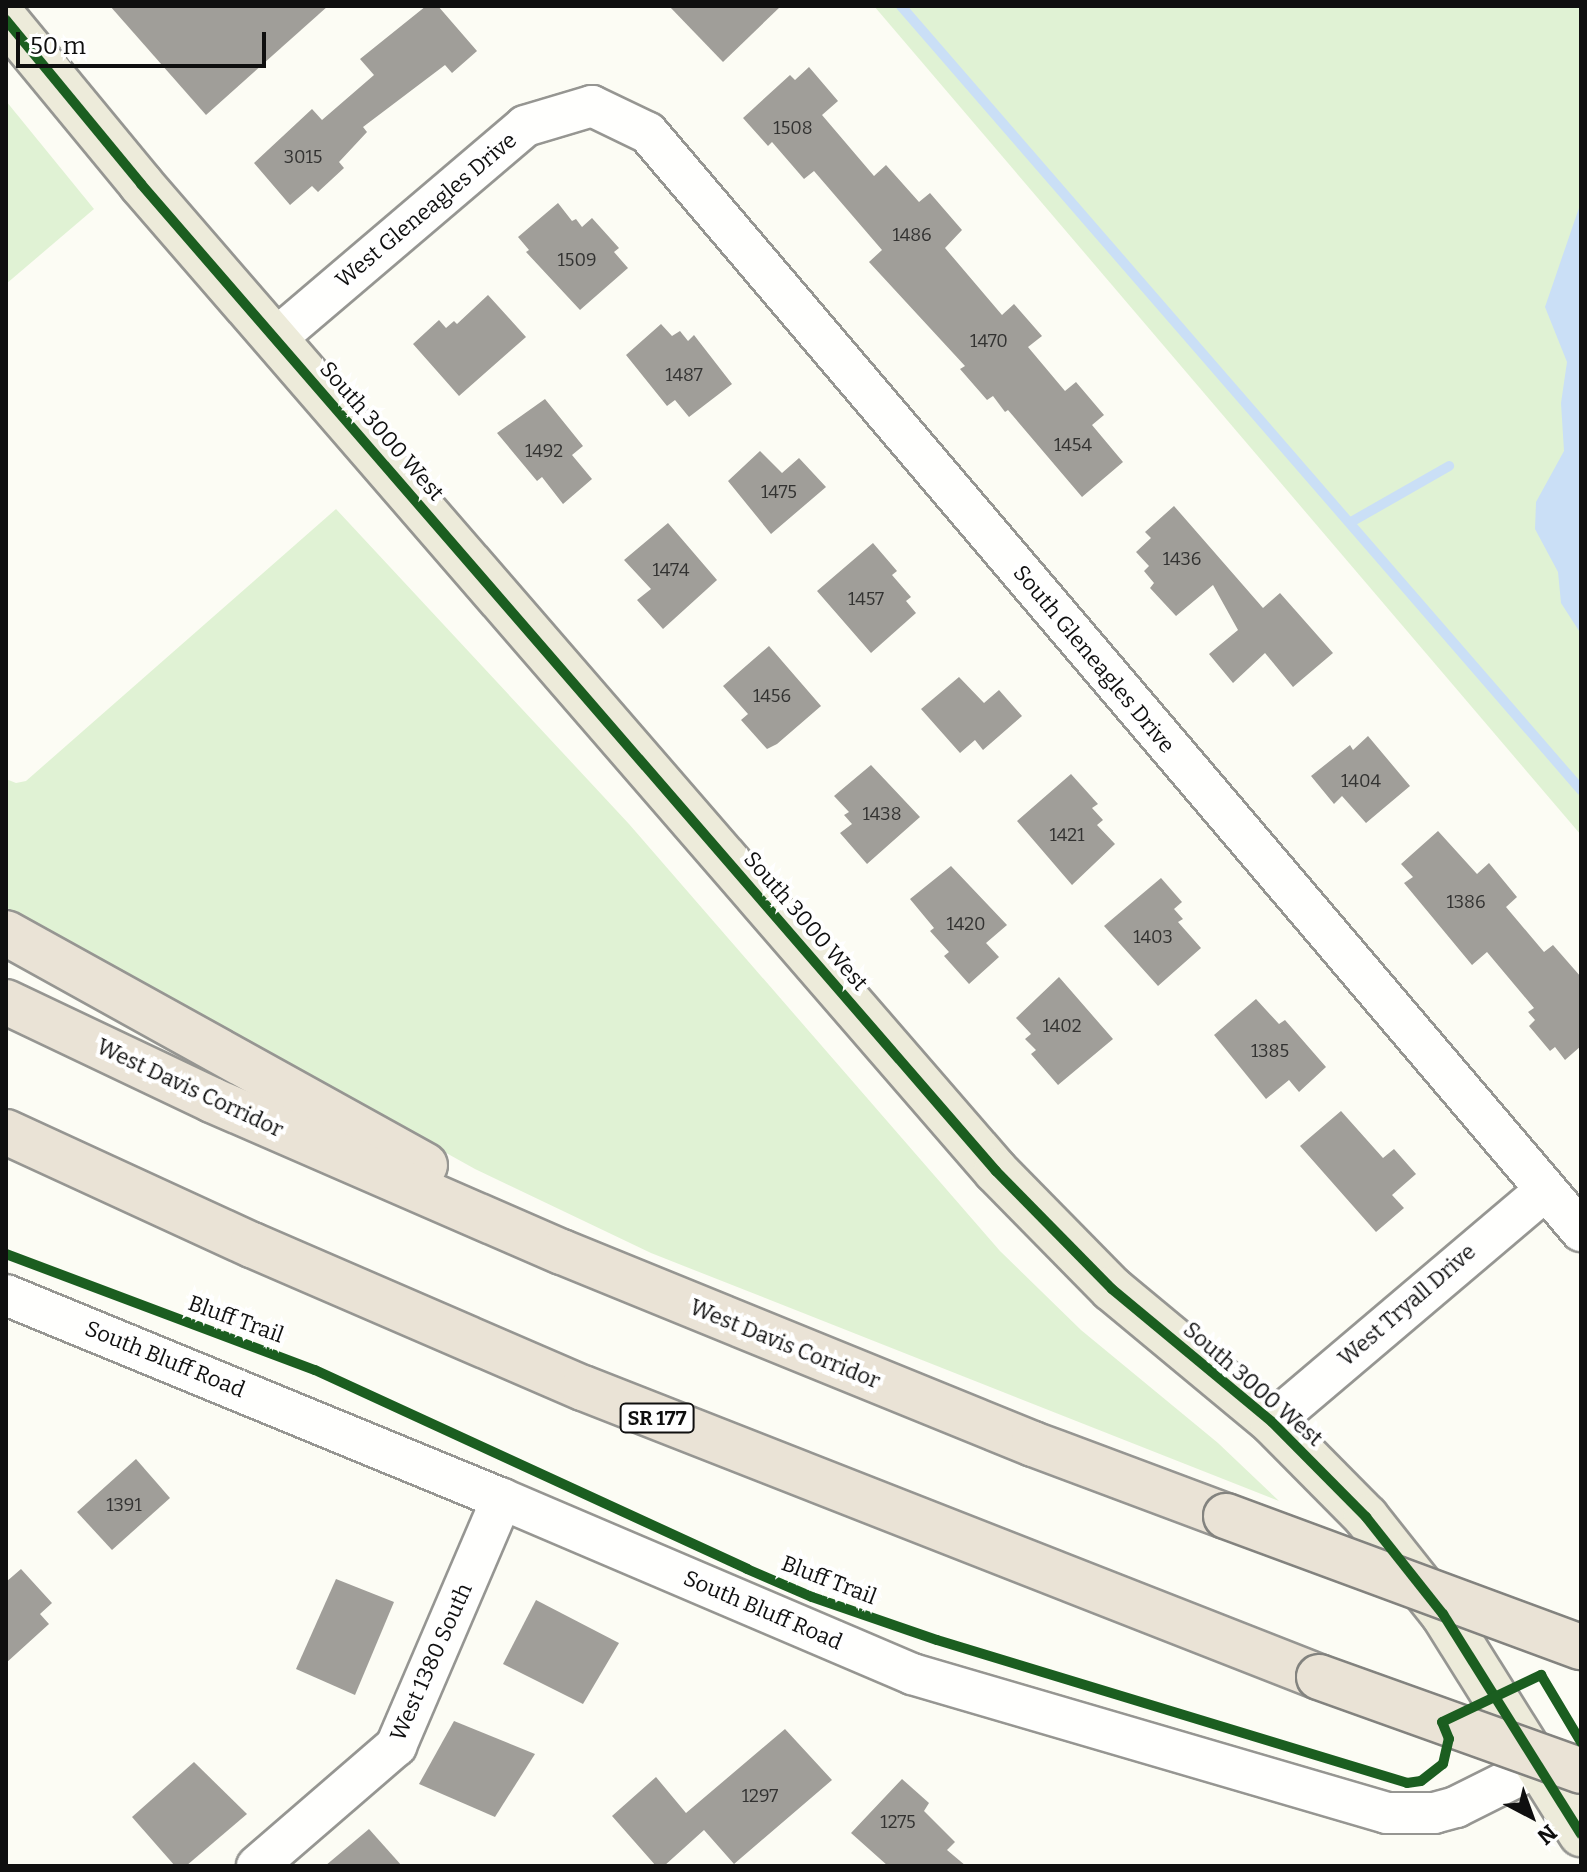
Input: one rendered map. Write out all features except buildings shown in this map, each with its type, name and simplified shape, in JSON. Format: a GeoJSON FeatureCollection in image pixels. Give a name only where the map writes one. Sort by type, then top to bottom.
{"type":"FeatureCollection","features":[{"type":"Feature","properties":{"kind":"highway"},"geometry":{"type":"LineString","coordinates":[[6,933],[420,1162],[562,1252]]}},
{"type":"Feature","properties":{"kind":"highway","name":"West Davis Corridor"},"geometry":{"type":"LineString","coordinates":[[6,1002],[212,1100],[562,1252],[1033,1444],[1581,1647]]}},
{"type":"Feature","properties":{"kind":"highway","name":"SR 177"},"geometry":{"type":"LineString","coordinates":[[6,1132],[252,1245],[597,1394],[1319,1677],[1581,1771]]}},
{"type":"Feature","properties":{"kind":"highway"},"geometry":{"type":"LineString","coordinates":[[6,1159],[349,1307],[493,1347]]}},
{"type":"Feature","properties":{"kind":"main road","name":"South 3000 West"},"geometry":{"type":"LineString","coordinates":[[6,20],[275,339],[996,1171],[1112,1289],[1272,1422],[1330,1478],[1405,1564],[1468,1652],[1581,1834]]}},
{"type":"Feature","properties":{"kind":"street","name":"West Gleneagles Drive"},"geometry":{"type":"LineString","coordinates":[[275,339],[525,126],[592,106]]}},
{"type":"Feature","properties":{"kind":"street","name":"South Gleneagles Drive"},"geometry":{"type":"LineString","coordinates":[[592,106],[648,133],[1581,1231]]}},
{"type":"Feature","properties":{"kind":"street","name":"West Tryall Drive"},"geometry":{"type":"LineString","coordinates":[[1272,1422],[1544,1191]]}},
{"type":"Feature","properties":{"kind":"street","name":"South Bluff Road"},"geometry":{"type":"LineString","coordinates":[[6,1295],[502,1499],[912,1674],[1387,1813],[1434,1813],[1477,1798],[1538,1766]]}},
{"type":"Feature","properties":{"kind":"street","name":"West 1380 South"},"geometry":{"type":"LineString","coordinates":[[257,1866],[396,1746],[502,1499]]}},
{"type":"Feature","properties":{"kind":"green space"},"geometry":{"type":"Polygon","coordinates":[[[874,6],[1581,6],[1581,835],[874,6]]]}},
{"type":"Feature","properties":{"kind":"green space"},"geometry":{"type":"Polygon","coordinates":[[[6,101],[94,209],[6,284],[6,101]]]}},
{"type":"Feature","properties":{"kind":"green space"},"geometry":{"type":"Polygon","coordinates":[[[336,509],[629,824],[1000,1251],[1081,1330],[1218,1443],[1279,1501],[651,1253],[475,1169],[6,908],[6,779],[16,783],[26,781],[336,509]]]}},
{"type":"Feature","properties":{"kind":"water"},"geometry":{"type":"Polygon","coordinates":[[[1581,202],[1581,634],[1561,603],[1558,572],[1535,529],[1536,502],[1564,451],[1561,403],[1567,362],[1545,307],[1581,202]]]}},
{"type":"Feature","properties":{"kind":"waterway"},"geometry":{"type":"LineString","coordinates":[[901,6],[1581,790]]}},
{"type":"Feature","properties":{"kind":"waterway"},"geometry":{"type":"LineString","coordinates":[[1351,522],[1449,466]]}},
{"type":"Feature","properties":{"kind":"cycle path"},"geometry":{"type":"LineString","coordinates":[[6,20],[141,184],[996,1171],[1112,1289],[1272,1422],[1366,1517],[1443,1614],[1581,1834]]}},
{"type":"Feature","properties":{"kind":"cycle path","name":"Bluff Trail"},"geometry":{"type":"LineString","coordinates":[[6,1254],[315,1370],[747,1569],[812,1597],[937,1640],[1407,1783],[1421,1781],[1443,1764],[1449,1739],[1442,1722],[1541,1675],[1581,1742]]}}]}
